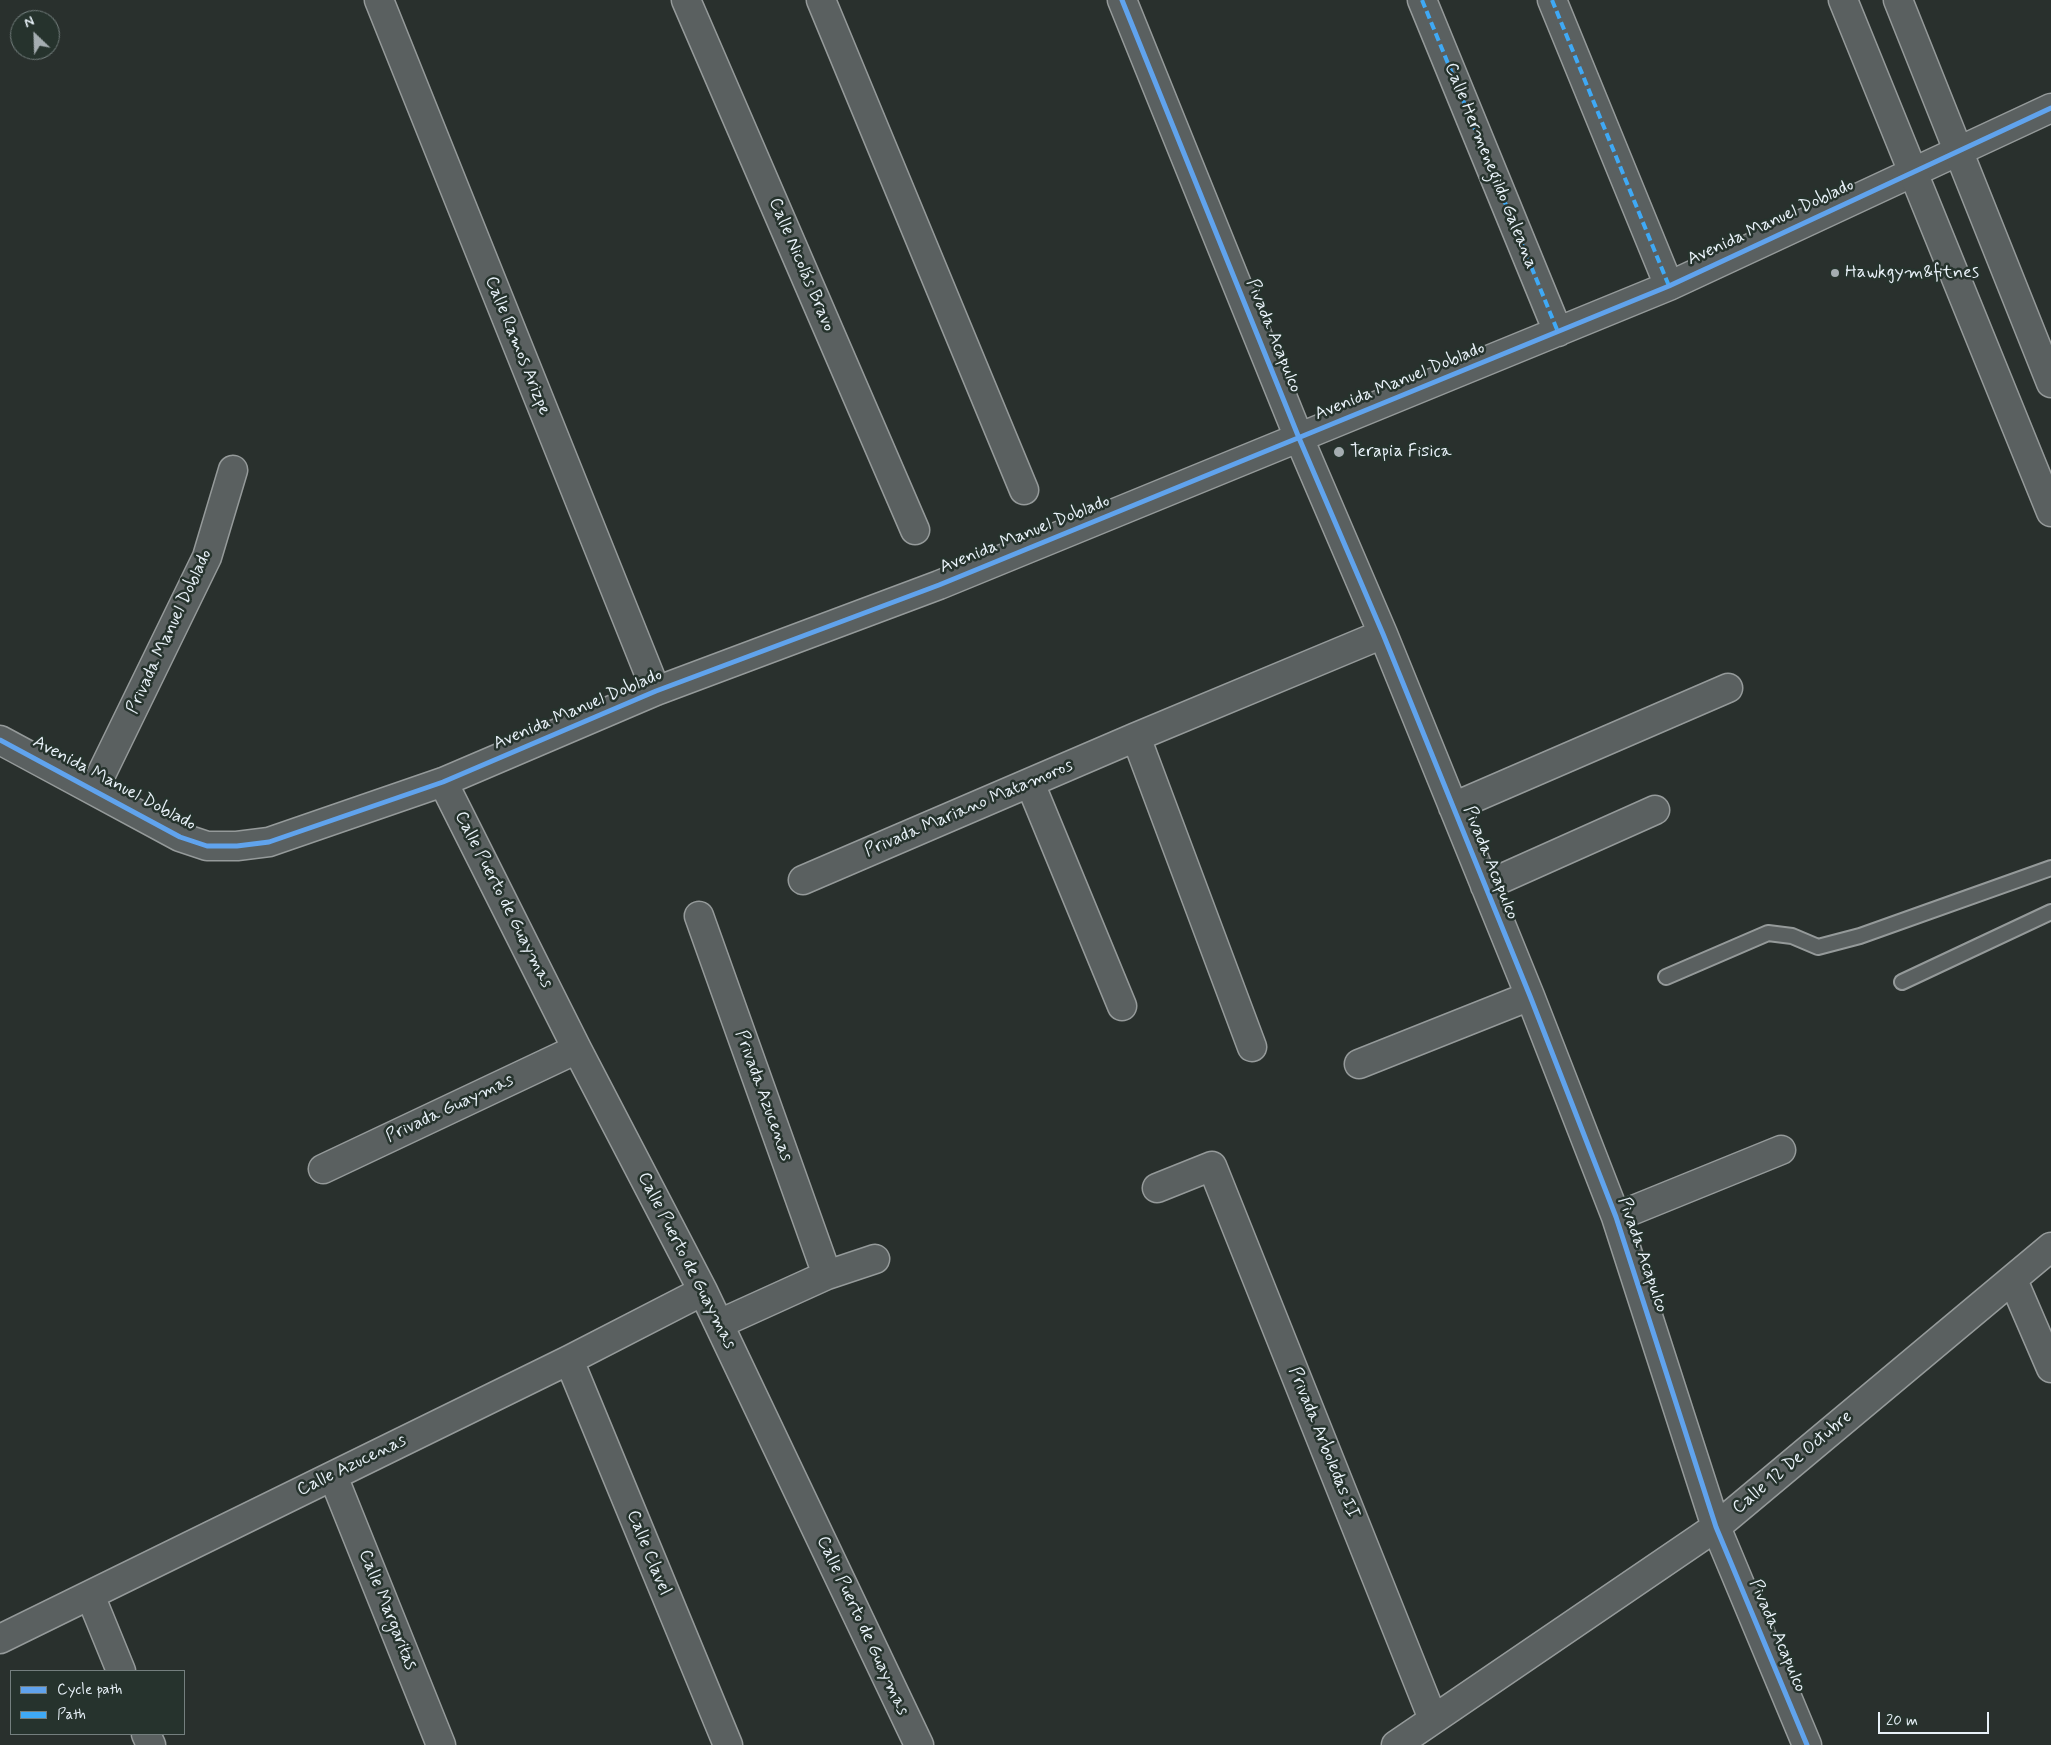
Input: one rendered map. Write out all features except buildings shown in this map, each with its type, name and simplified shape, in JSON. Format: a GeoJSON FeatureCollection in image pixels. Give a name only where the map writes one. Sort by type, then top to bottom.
{"type":"FeatureCollection","features":[{"type":"Feature","properties":{"kind":"street","name":"Calle Ramos Arizpe"},"geometry":{"type":"LineString","coordinates":[[379,0],[656,691]]}},
{"type":"Feature","properties":{"kind":"street","name":"Calle Nicolás Bravo"},"geometry":{"type":"LineString","coordinates":[[686,0],[915,530]]}},
{"type":"Feature","properties":{"kind":"street"},"geometry":{"type":"LineString","coordinates":[[821,0],[1024,490]]}},
{"type":"Feature","properties":{"kind":"street","name":"Pivada Acapulco"},"geometry":{"type":"LineString","coordinates":[[1122,0],[1299,438],[1383,634],[1530,996],[1616,1217],[1716,1527],[1807,1745]]}},
{"type":"Feature","properties":{"kind":"street","name":"Calle Hermenegildo Galeana"},"geometry":{"type":"LineString","coordinates":[[1422,0],[1558,332]]}},
{"type":"Feature","properties":{"kind":"street"},"geometry":{"type":"LineString","coordinates":[[1552,0],[1669,286]]}},
{"type":"Feature","properties":{"kind":"street"},"geometry":{"type":"LineString","coordinates":[[1843,0],[2051,512]]}},
{"type":"Feature","properties":{"kind":"street"},"geometry":{"type":"LineString","coordinates":[[1898,0],[2051,383]]}},
{"type":"Feature","properties":{"kind":"street","name":"Avenida Manuel Doblado"},"geometry":{"type":"LineString","coordinates":[[0,740],[180,837],[207,846],[238,846],[269,842],[444,782],[656,691],[939,584],[1558,332],[1669,286],[1912,171],[2051,108]]}},
{"type":"Feature","properties":{"kind":"street","name":"Privada Manuel Doblado"},"geometry":{"type":"LineString","coordinates":[[94,789],[207,557],[233,470]]}},
{"type":"Feature","properties":{"kind":"street","name":"Privada Mariano Matamoros"},"geometry":{"type":"LineString","coordinates":[[803,880],[1136,737],[1383,634]]}},
{"type":"Feature","properties":{"kind":"street"},"geometry":{"type":"LineString","coordinates":[[1453,807],[1728,688]]}},
{"type":"Feature","properties":{"kind":"street"},"geometry":{"type":"LineString","coordinates":[[1136,737],[1252,1047]]}},
{"type":"Feature","properties":{"kind":"street","name":"Calle Puerto de Guaymas"},"geometry":{"type":"LineString","coordinates":[[444,782],[577,1049],[703,1291],[919,1745]]}},
{"type":"Feature","properties":{"kind":"street"},"geometry":{"type":"LineString","coordinates":[[1030,783],[1122,1006]]}},
{"type":"Feature","properties":{"kind":"street"},"geometry":{"type":"LineString","coordinates":[[1484,886],[1655,810]]}},
{"type":"Feature","properties":{"kind":"street","name":"Privada Azucenas"},"geometry":{"type":"LineString","coordinates":[[699,916],[827,1275]]}},
{"type":"Feature","properties":{"kind":"street"},"geometry":{"type":"LineString","coordinates":[[1359,1064],[1530,996]]}},
{"type":"Feature","properties":{"kind":"street","name":"Privada Guaymas"},"geometry":{"type":"LineString","coordinates":[[324,1169],[577,1049]]}},
{"type":"Feature","properties":{"kind":"street"},"geometry":{"type":"LineString","coordinates":[[1616,1217],[1781,1150]]}},
{"type":"Feature","properties":{"kind":"street","name":"Privada Arboledas II"},"geometry":{"type":"LineString","coordinates":[[1157,1188],[1212,1166],[1433,1719]]}},
{"type":"Feature","properties":{"kind":"street","name":"Calle 12 De Octubre"},"geometry":{"type":"LineString","coordinates":[[1396,1745],[1716,1527],[2051,1247]]}},
{"type":"Feature","properties":{"kind":"street"},"geometry":{"type":"LineString","coordinates":[[719,1324],[827,1275],[875,1260]]}},
{"type":"Feature","properties":{"kind":"street"},"geometry":{"type":"LineString","coordinates":[[2013,1280],[2051,1368]]}},
{"type":"Feature","properties":{"kind":"street","name":"Calle Azucenas"},"geometry":{"type":"LineString","coordinates":[[0,1639],[568,1360],[703,1291]]}},
{"type":"Feature","properties":{"kind":"street","name":"Calle Clavel"},"geometry":{"type":"LineString","coordinates":[[568,1360],[728,1745]]}},
{"type":"Feature","properties":{"kind":"street","name":"Calle Margaritas"},"geometry":{"type":"LineString","coordinates":[[333,1476],[441,1745]]}},
{"type":"Feature","properties":{"kind":"street"},"geometry":{"type":"LineString","coordinates":[[90,1595],[121,1670]]}},
{"type":"Feature","properties":{"kind":"lane"},"geometry":{"type":"LineString","coordinates":[[1666,977],[1768,933],[1792,936],[1818,947],[1860,936],[2051,868]]}},
{"type":"Feature","properties":{"kind":"lane"},"geometry":{"type":"LineString","coordinates":[[1902,982],[2051,912]]}},
{"type":"Feature","properties":{"kind":"marked path"},"geometry":{"type":"LineString","coordinates":[[1422,0],[1558,332]]}},
{"type":"Feature","properties":{"kind":"marked path"},"geometry":{"type":"LineString","coordinates":[[1552,0],[1669,286]]}},
{"type":"Feature","properties":{"kind":"cycle path"},"geometry":{"type":"LineString","coordinates":[[1122,0],[1299,438],[1383,634],[1530,996],[1616,1217],[1716,1527],[1807,1745]]}},
{"type":"Feature","properties":{"kind":"cycle path"},"geometry":{"type":"LineString","coordinates":[[0,740],[180,837],[207,846],[237,846],[269,842],[443,782],[656,691],[939,585],[1669,286],[2051,108]]}},
{"type":"Feature","properties":{"kind":"place","name":"Hawkgym&fitnes"},"geometry":{"type":"Point","coordinates":[1835,273]}},
{"type":"Feature","properties":{"kind":"place","name":"Terapia Fisica"},"geometry":{"type":"Point","coordinates":[1339,452]}}]}
